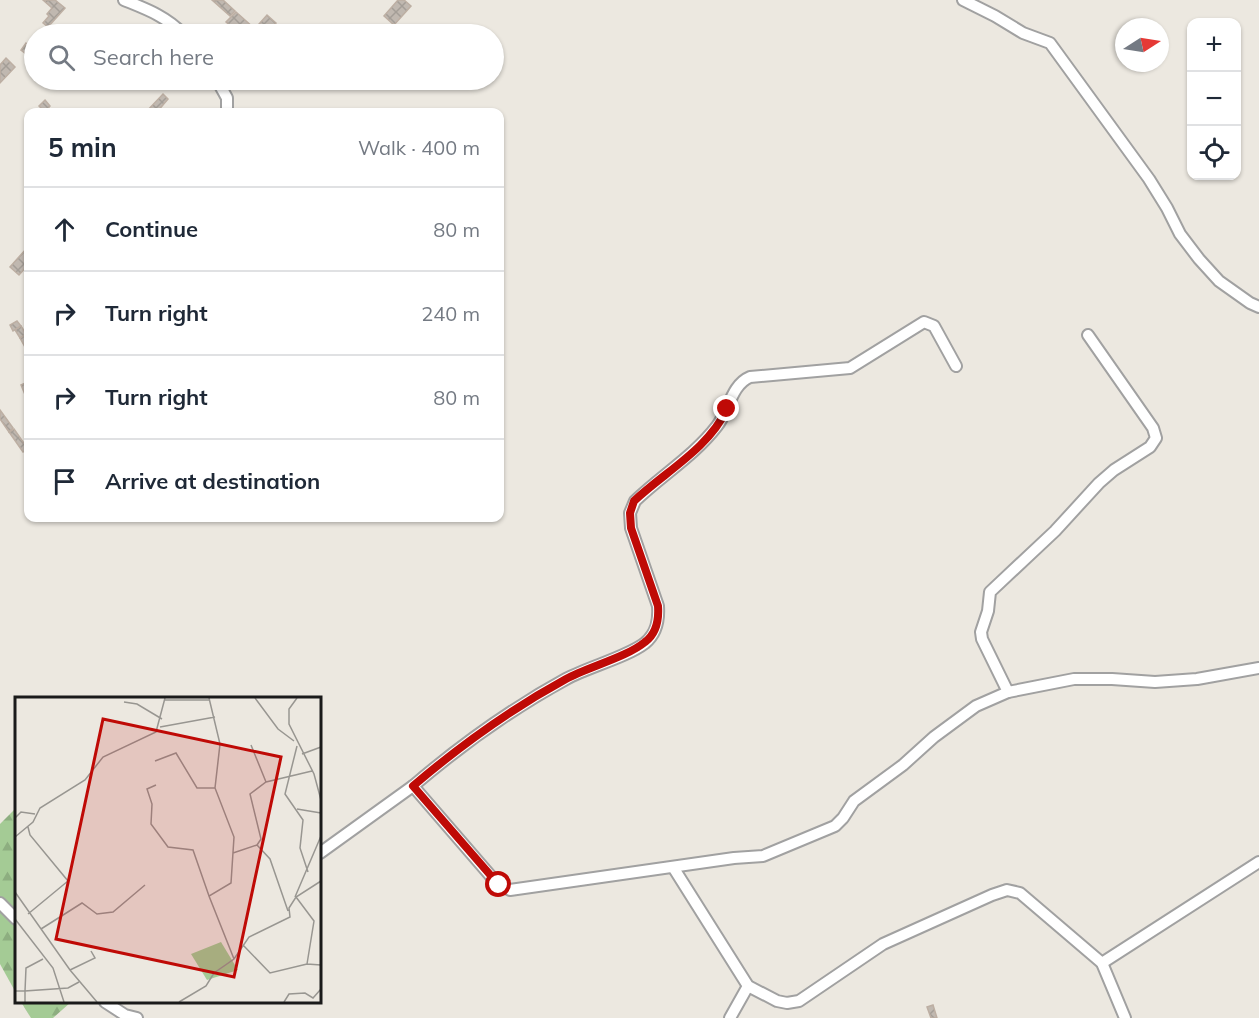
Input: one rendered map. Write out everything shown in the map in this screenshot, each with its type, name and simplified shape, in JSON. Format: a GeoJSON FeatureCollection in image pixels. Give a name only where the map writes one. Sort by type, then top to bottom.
{"type":"FeatureCollection","features":[{"type":"Feature","properties":{"kind":"street"},"geometry":{"type":"LineString","coordinates":[[124,0],[157,13],[173,24]]}},
{"type":"Feature","properties":{"kind":"street"},"geometry":{"type":"LineString","coordinates":[[963,0],[1023,33],[1050,43],[1149,179],[1180,234],[1199,259],[1219,281],[1259,307]]}},
{"type":"Feature","properties":{"kind":"street"},"geometry":{"type":"LineString","coordinates":[[222,90],[227,108]]}},
{"type":"Feature","properties":{"kind":"street"},"geometry":{"type":"LineString","coordinates":[[321,852],[413,786],[464,744],[519,706],[579,672],[646,642],[656,629],[659,618],[658,606],[631,528],[630,513],[634,501],[695,451],[716,428],[740,383],[750,377],[850,368],[924,322],[934,326],[956,366]]}},
{"type":"Feature","properties":{"kind":"street"},"geometry":{"type":"LineString","coordinates":[[1008,692],[982,639],[981,632],[988,611],[990,592],[1055,531],[1099,483],[1114,470],[1150,447],[1156,438],[1153,428],[1088,335]]}},
{"type":"Feature","properties":{"kind":"street"},"geometry":{"type":"LineString","coordinates":[[413,786],[495,881],[504,889],[515,891],[763,856],[840,823],[854,801],[903,765],[934,737],[976,706],[1008,692],[1074,679],[1155,682],[1197,679],[1259,668]]}},
{"type":"Feature","properties":{"kind":"street"},"geometry":{"type":"LineString","coordinates":[[1102,963],[1259,862]]}},
{"type":"Feature","properties":{"kind":"street"},"geometry":{"type":"LineString","coordinates":[[673,867],[748,986],[777,1001],[787,1003],[799,1001],[883,944],[992,894],[1007,890],[1020,893],[1102,963],[1125,1018]]}},
{"type":"Feature","properties":{"kind":"street"},"geometry":{"type":"LineString","coordinates":[[0,903],[15,918]]}},
{"type":"Feature","properties":{"kind":"street"},"geometry":{"type":"LineString","coordinates":[[730,1018],[748,986]]}},
{"type":"Feature","properties":{"kind":"street"},"geometry":{"type":"LineString","coordinates":[[107,1003],[125,1015],[137,1018]]}},
{"type":"Feature","properties":{"kind":"green space"},"geometry":{"type":"Polygon","coordinates":[[[15,809],[15,991],[0,964],[0,824],[15,809]]]}},
{"type":"Feature","properties":{"kind":"green space"},"geometry":{"type":"Polygon","coordinates":[[[22,1003],[70,1003],[53,1018],[31,1018],[22,1003]]]}},
{"type":"Feature","properties":{"kind":"building"},"geometry":{"type":"Polygon","coordinates":[[[43,0],[55,0],[65,8],[51,24],[44,24],[49,16],[47,14],[52,8],[43,0]]]}},
{"type":"Feature","properties":{"kind":"building"},"geometry":{"type":"Polygon","coordinates":[[[212,0],[223,0],[235,11],[230,16],[212,0]]]}},
{"type":"Feature","properties":{"kind":"building"},"geometry":{"type":"Polygon","coordinates":[[[398,0],[404,0],[411,6],[395,24],[384,16],[398,0]]]}},
{"type":"Feature","properties":{"kind":"building"},"geometry":{"type":"Polygon","coordinates":[[[236,12],[250,24],[228,24],[226,22],[236,12]]]}},
{"type":"Feature","properties":{"kind":"building"},"geometry":{"type":"Polygon","coordinates":[[[267,15],[276,23],[275,24],[259,24],[267,15]]]}},
{"type":"Feature","properties":{"kind":"building"},"geometry":{"type":"Polygon","coordinates":[[[6,58],[15,67],[0,83],[0,65],[6,58]]]}},
{"type":"Feature","properties":{"kind":"building"},"geometry":{"type":"Polygon","coordinates":[[[163,94],[168,99],[160,108],[150,108],[163,94]]]}},
{"type":"Feature","properties":{"kind":"building"},"geometry":{"type":"Polygon","coordinates":[[[45,100],[50,106],[41,108],[39,106],[45,100]]]}},
{"type":"Feature","properties":{"kind":"building"},"geometry":{"type":"Polygon","coordinates":[[[24,251],[24,269],[19,275],[10,267],[24,251]]]}},
{"type":"Feature","properties":{"kind":"building"},"geometry":{"type":"Polygon","coordinates":[[[17,321],[21,326],[13,331],[10,325],[17,321]]]}},
{"type":"Feature","properties":{"kind":"building"},"geometry":{"type":"Polygon","coordinates":[[[21,326],[24,335],[20,338],[15,330],[21,326]]]}},
{"type":"Feature","properties":{"kind":"building"},"geometry":{"type":"Polygon","coordinates":[[[0,410],[13,428],[9,432],[0,419],[0,410]]]}},
{"type":"Feature","properties":{"kind":"building"},"geometry":{"type":"Polygon","coordinates":[[[14,429],[24,443],[24,451],[23,452],[9,432],[14,429]]]}},
{"type":"Feature","properties":{"kind":"building"},"geometry":{"type":"Polygon","coordinates":[[[933,1005],[937,1018],[931,1018],[927,1007],[933,1005]]]}},
{"type":"Feature","properties":{"kind":"route"},"geometry":{"type":"LineString","coordinates":[[499,885],[413,786],[464,744],[519,706],[579,672],[646,642],[656,629],[659,618],[658,606],[649,574],[631,528],[630,513],[634,501],[695,451],[716,428],[727,409]]}}]}
